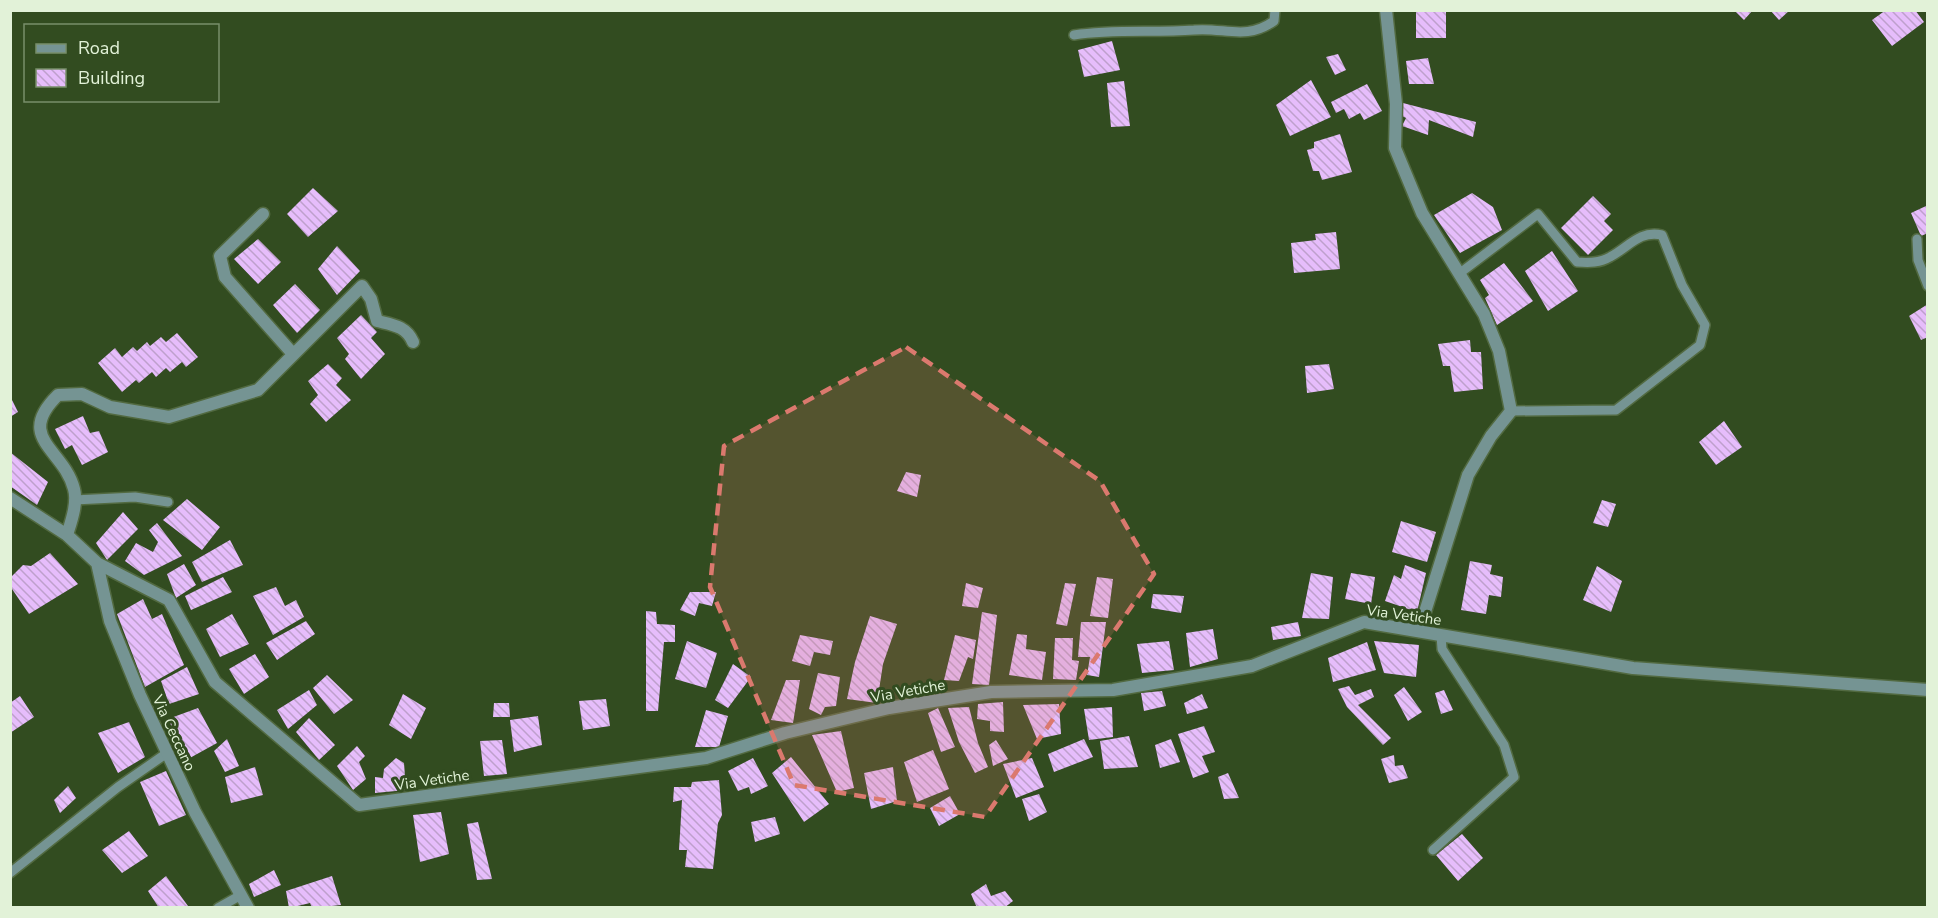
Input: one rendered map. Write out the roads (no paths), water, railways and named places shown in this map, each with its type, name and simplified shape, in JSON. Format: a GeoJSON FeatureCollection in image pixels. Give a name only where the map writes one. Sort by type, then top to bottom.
{"type":"FeatureCollection","features":[{"type":"Feature","properties":{"kind":"street"},"geometry":{"type":"LineString","coordinates":[[1386,10],[1396,104],[1395,148],[1422,213],[1484,314],[1499,351],[1511,411],[1491,436],[1468,475],[1419,631]]}},
{"type":"Feature","properties":{"kind":"street"},"geometry":{"type":"LineString","coordinates":[[263,214],[220,256],[220,266],[225,276],[293,354]]}},
{"type":"Feature","properties":{"kind":"street"},"geometry":{"type":"LineString","coordinates":[[68,535],[75,491],[62,463],[46,449],[39,431],[44,409],[58,395],[82,394],[110,407],[169,417],[258,390],[362,286],[371,299],[377,321],[396,325],[409,333],[413,342]]}},
{"type":"Feature","properties":{"kind":"street","name":"Via Vetiche"},"geometry":{"type":"LineString","coordinates":[[10,498],[68,535],[97,563],[169,600],[214,682],[359,805],[706,758],[785,733],[889,708],[991,692],[1113,690],[1251,666],[1364,622],[1633,668],[1928,690]]}},
{"type":"Feature","properties":{"kind":"street","name":"Via Ceccano"},"geometry":{"type":"LineString","coordinates":[[97,563],[110,621],[167,753],[195,812],[248,908]]}},
{"type":"Feature","properties":{"kind":"lane"},"geometry":{"type":"LineString","coordinates":[[1074,35],[1131,30],[1159,33],[1207,30],[1242,34],[1267,26],[1274,21],[1275,10]]}},
{"type":"Feature","properties":{"kind":"lane"},"geometry":{"type":"LineString","coordinates":[[1460,273],[1538,214],[1577,262],[1593,263],[1609,258],[1642,235],[1652,233],[1662,235],[1682,285],[1706,325],[1700,345],[1616,410],[1511,411]]}},
{"type":"Feature","properties":{"kind":"lane"},"geometry":{"type":"LineString","coordinates":[[1917,239],[1918,260],[1928,286]]}},
{"type":"Feature","properties":{"kind":"lane"},"geometry":{"type":"LineString","coordinates":[[74,500],[135,496],[168,502]]}},
{"type":"Feature","properties":{"kind":"lane"},"geometry":{"type":"LineString","coordinates":[[1433,850],[1514,777],[1504,746],[1442,650],[1441,635]]}},
{"type":"Feature","properties":{"kind":"lane"},"geometry":{"type":"LineString","coordinates":[[10,873],[118,787],[167,753]]}},
{"type":"Feature","properties":{"kind":"lane"},"geometry":{"type":"LineString","coordinates":[[218,908],[241,895]]}}]}
